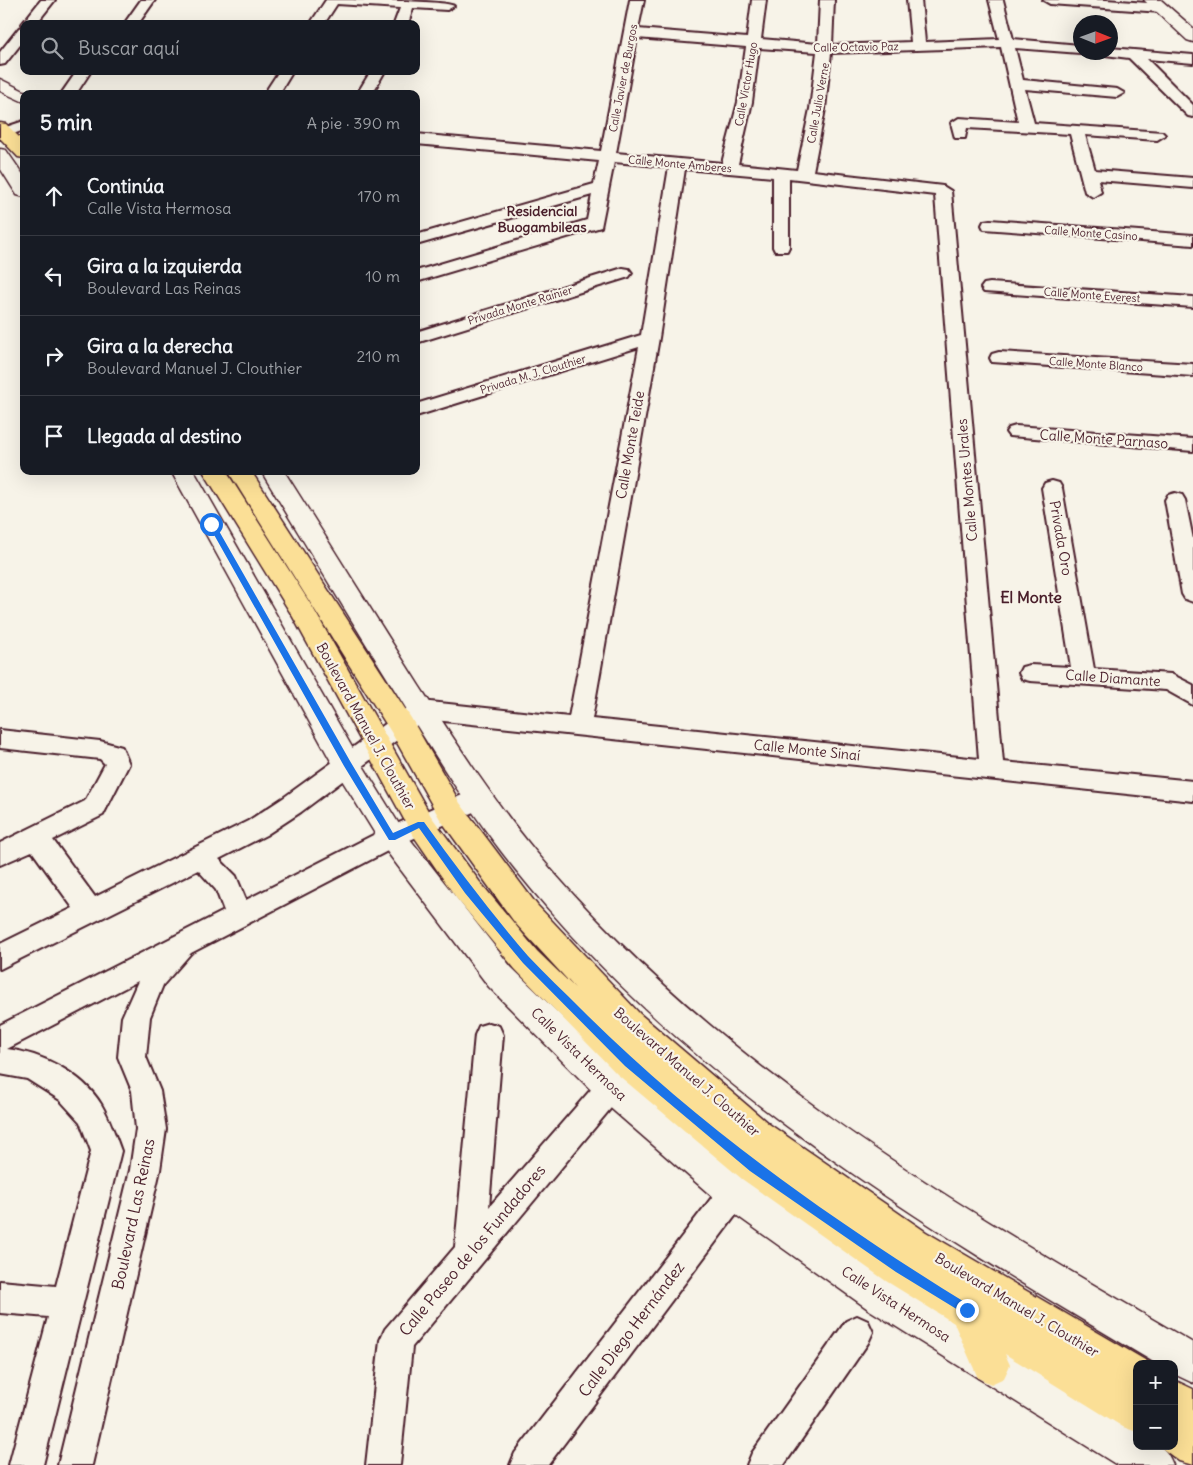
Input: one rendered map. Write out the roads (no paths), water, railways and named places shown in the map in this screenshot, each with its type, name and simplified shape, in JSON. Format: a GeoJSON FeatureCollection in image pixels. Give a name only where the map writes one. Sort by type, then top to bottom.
{"type":"FeatureCollection","features":[{"type":"Feature","properties":{"kind":"main road"},"geometry":{"type":"LineString","coordinates":[[12,124],[20,143]]}},
{"type":"Feature","properties":{"kind":"main road","name":"Boulevard Manuel J. Clouthier"},"geometry":{"type":"LineString","coordinates":[[217,475],[304,614],[421,824],[468,890],[526,960],[629,1063],[754,1168],[899,1268],[1133,1411]]}},
{"type":"Feature","properties":{"kind":"main road","name":"Boulevard Manuel J. Clouthier"},"geometry":{"type":"LineString","coordinates":[[242,475],[411,718],[450,811],[526,914],[629,1024],[757,1135],[913,1244],[1133,1374]]}},
{"type":"Feature","properties":{"kind":"main road"},"geometry":{"type":"LineString","coordinates":[[967,1310],[991,1364]]}},
{"type":"Feature","properties":{"kind":"main road"},"geometry":{"type":"LineString","coordinates":[[1178,1401],[1193,1410]]}},
{"type":"Feature","properties":{"kind":"main road"},"geometry":{"type":"LineString","coordinates":[[1178,1438],[1193,1447]]}},
{"type":"Feature","properties":{"kind":"street"},"geometry":{"type":"LineString","coordinates":[[33,20],[48,0]]}},
{"type":"Feature","properties":{"kind":"street"},"geometry":{"type":"LineString","coordinates":[[320,20],[333,0],[446,6]]}},
{"type":"Feature","properties":{"kind":"street","name":"Calle Javier de Burgos"},"geometry":{"type":"LineString","coordinates":[[420,276],[595,223],[637,0]]}},
{"type":"Feature","properties":{"kind":"street","name":"Calle Víctor Hugo"},"geometry":{"type":"LineString","coordinates":[[729,168],[745,102],[759,0]]}},
{"type":"Feature","properties":{"kind":"street","name":"Calle Julio Verne"},"geometry":{"type":"LineString","coordinates":[[804,175],[819,108],[826,49],[827,0]]}},
{"type":"Feature","properties":{"kind":"street"},"geometry":{"type":"LineString","coordinates":[[914,0],[918,46]]}},
{"type":"Feature","properties":{"kind":"street"},"geometry":{"type":"LineString","coordinates":[[996,0],[1027,127]]}},
{"type":"Feature","properties":{"kind":"street"},"geometry":{"type":"LineString","coordinates":[[1050,0],[1157,4],[1193,37]]}},
{"type":"Feature","properties":{"kind":"street"},"geometry":{"type":"LineString","coordinates":[[402,20],[408,4]]}},
{"type":"Feature","properties":{"kind":"street"},"geometry":{"type":"LineString","coordinates":[[122,20],[138,5]]}},
{"type":"Feature","properties":{"kind":"street"},"geometry":{"type":"LineString","coordinates":[[132,20],[138,5]]}},
{"type":"Feature","properties":{"kind":"street","name":"Calle Octavio Paz"},"geometry":{"type":"LineString","coordinates":[[632,33],[826,49],[1007,43],[1073,48]]}},
{"type":"Feature","properties":{"kind":"street"},"geometry":{"type":"LineString","coordinates":[[0,61],[20,36]]}},
{"type":"Feature","properties":{"kind":"street"},"geometry":{"type":"LineString","coordinates":[[1118,53],[1193,59]]}},
{"type":"Feature","properties":{"kind":"street"},"geometry":{"type":"LineString","coordinates":[[1132,54],[1193,113]]}},
{"type":"Feature","properties":{"kind":"street"},"geometry":{"type":"LineString","coordinates":[[71,90],[81,75]]}},
{"type":"Feature","properties":{"kind":"street"},"geometry":{"type":"LineString","coordinates":[[84,90],[94,75]]}},
{"type":"Feature","properties":{"kind":"street"},"geometry":{"type":"LineString","coordinates":[[274,90],[283,75]]}},
{"type":"Feature","properties":{"kind":"street"},"geometry":{"type":"LineString","coordinates":[[366,90],[376,75]]}},
{"type":"Feature","properties":{"kind":"street"},"geometry":{"type":"LineString","coordinates":[[0,84],[20,95]]}},
{"type":"Feature","properties":{"kind":"street"},"geometry":{"type":"LineString","coordinates":[[1017,84],[1117,93]]}},
{"type":"Feature","properties":{"kind":"street"},"geometry":{"type":"LineString","coordinates":[[960,135],[959,122],[1157,135]]}},
{"type":"Feature","properties":{"kind":"street"},"geometry":{"type":"LineString","coordinates":[[1076,130],[1093,192]]}},
{"type":"Feature","properties":{"kind":"street","name":"Calle Monte Amberes"},"geometry":{"type":"LineString","coordinates":[[420,140],[804,175],[943,191]]}},
{"type":"Feature","properties":{"kind":"street"},"geometry":{"type":"LineString","coordinates":[[0,154],[20,185]]}},
{"type":"Feature","properties":{"kind":"street","name":"Calle Monte Teide"},"geometry":{"type":"LineString","coordinates":[[579,727],[650,338],[678,163]]}},
{"type":"Feature","properties":{"kind":"street"},"geometry":{"type":"LineString","coordinates":[[781,173],[781,247]]}},
{"type":"Feature","properties":{"kind":"street"},"geometry":{"type":"LineString","coordinates":[[1088,174],[1193,183]]}},
{"type":"Feature","properties":{"kind":"street"},"geometry":{"type":"LineString","coordinates":[[420,239],[602,187]]}},
{"type":"Feature","properties":{"kind":"street","name":"Calle Montes Urales"},"geometry":{"type":"LineString","coordinates":[[943,191],[992,770]]}},
{"type":"Feature","properties":{"kind":"street","name":"Calle Monte Casino"},"geometry":{"type":"LineString","coordinates":[[990,225],[1193,240]]}},
{"type":"Feature","properties":{"kind":"street","name":"Privada Monte Rainier"},"geometry":{"type":"LineString","coordinates":[[420,337],[624,273]]}},
{"type":"Feature","properties":{"kind":"street","name":"Calle Monte Everest"},"geometry":{"type":"LineString","coordinates":[[990,288],[1193,302]]}},
{"type":"Feature","properties":{"kind":"street","name":"Privada M. J. Clouthier"},"geometry":{"type":"LineString","coordinates":[[420,409],[650,338]]}},
{"type":"Feature","properties":{"kind":"street","name":"Calle Monte Blanco"},"geometry":{"type":"LineString","coordinates":[[999,358],[1193,370]]}},
{"type":"Feature","properties":{"kind":"street","name":"Calle Monte Parnaso"},"geometry":{"type":"LineString","coordinates":[[1016,432],[1193,445]]}},
{"type":"Feature","properties":{"kind":"street","name":"Calle Vista Hermosa"},"geometry":{"type":"LineString","coordinates":[[184,475],[347,764],[392,837],[500,977],[611,1087],[734,1193],[881,1296],[1154,1465]]}},
{"type":"Feature","properties":{"kind":"street"},"geometry":{"type":"LineString","coordinates":[[274,475],[411,718],[528,863],[590,933],[663,1004],[747,1076],[843,1148],[950,1219],[1193,1364]]}},
{"type":"Feature","properties":{"kind":"street","name":"Privada Oro"},"geometry":{"type":"LineString","coordinates":[[1052,488],[1084,676]]}},
{"type":"Feature","properties":{"kind":"street"},"geometry":{"type":"LineString","coordinates":[[1175,500],[1193,594]]}},
{"type":"Feature","properties":{"kind":"street","name":"Calle Diamante"},"geometry":{"type":"LineString","coordinates":[[1030,673],[1171,682],[1193,696]]}},
{"type":"Feature","properties":{"kind":"street"},"geometry":{"type":"LineString","coordinates":[[0,957],[264,823],[292,805],[411,718]]}},
{"type":"Feature","properties":{"kind":"street","name":"Calle Monte Sinaí"},"geometry":{"type":"LineString","coordinates":[[411,718],[579,727],[1193,791]]}},
{"type":"Feature","properties":{"kind":"street"},"geometry":{"type":"LineString","coordinates":[[0,739],[100,750],[112,754],[117,764],[94,808],[0,855]]}},
{"type":"Feature","properties":{"kind":"street","name":"Boulevard Las Reinas"},"geometry":{"type":"LineString","coordinates":[[0,1039],[392,837],[478,799]]}},
{"type":"Feature","properties":{"kind":"street"},"geometry":{"type":"LineString","coordinates":[[36,837],[91,912]]}},
{"type":"Feature","properties":{"kind":"street"},"geometry":{"type":"LineString","coordinates":[[201,856],[226,884],[239,916]]}},
{"type":"Feature","properties":{"kind":"street","name":"Boulevard Las Reinas"},"geometry":{"type":"LineString","coordinates":[[75,1465],[148,1153],[151,1128],[146,1091],[132,1057],[136,1017],[153,978],[182,945]]}},
{"type":"Feature","properties":{"kind":"street"},"geometry":{"type":"LineString","coordinates":[[470,1252],[489,1035]]}},
{"type":"Feature","properties":{"kind":"street"},"geometry":{"type":"LineString","coordinates":[[0,1061],[11,1061],[55,1078],[88,1108],[106,1151],[26,1465]]}},
{"type":"Feature","properties":{"kind":"street","name":"Calle Paseo de los Fundadores"},"geometry":{"type":"LineString","coordinates":[[383,1465],[396,1340],[611,1087]]}},
{"type":"Feature","properties":{"kind":"street","name":"Calle Diego Hernández"},"geometry":{"type":"LineString","coordinates":[[527,1465],[734,1193]]}},
{"type":"Feature","properties":{"kind":"street"},"geometry":{"type":"LineString","coordinates":[[1011,1301],[1026,1265]]}},
{"type":"Feature","properties":{"kind":"street"},"geometry":{"type":"LineString","coordinates":[[0,1297],[68,1303]]}},
{"type":"Feature","properties":{"kind":"street"},"geometry":{"type":"LineString","coordinates":[[764,1465],[857,1332]]}},
{"type":"Feature","properties":{"kind":"district","name":"Residencial Buogambileas"},"geometry":{"type":"Point","coordinates":[542,220]}},
{"type":"Feature","properties":{"kind":"district","name":"El Monte"},"geometry":{"type":"Point","coordinates":[1031,597]}}]}
